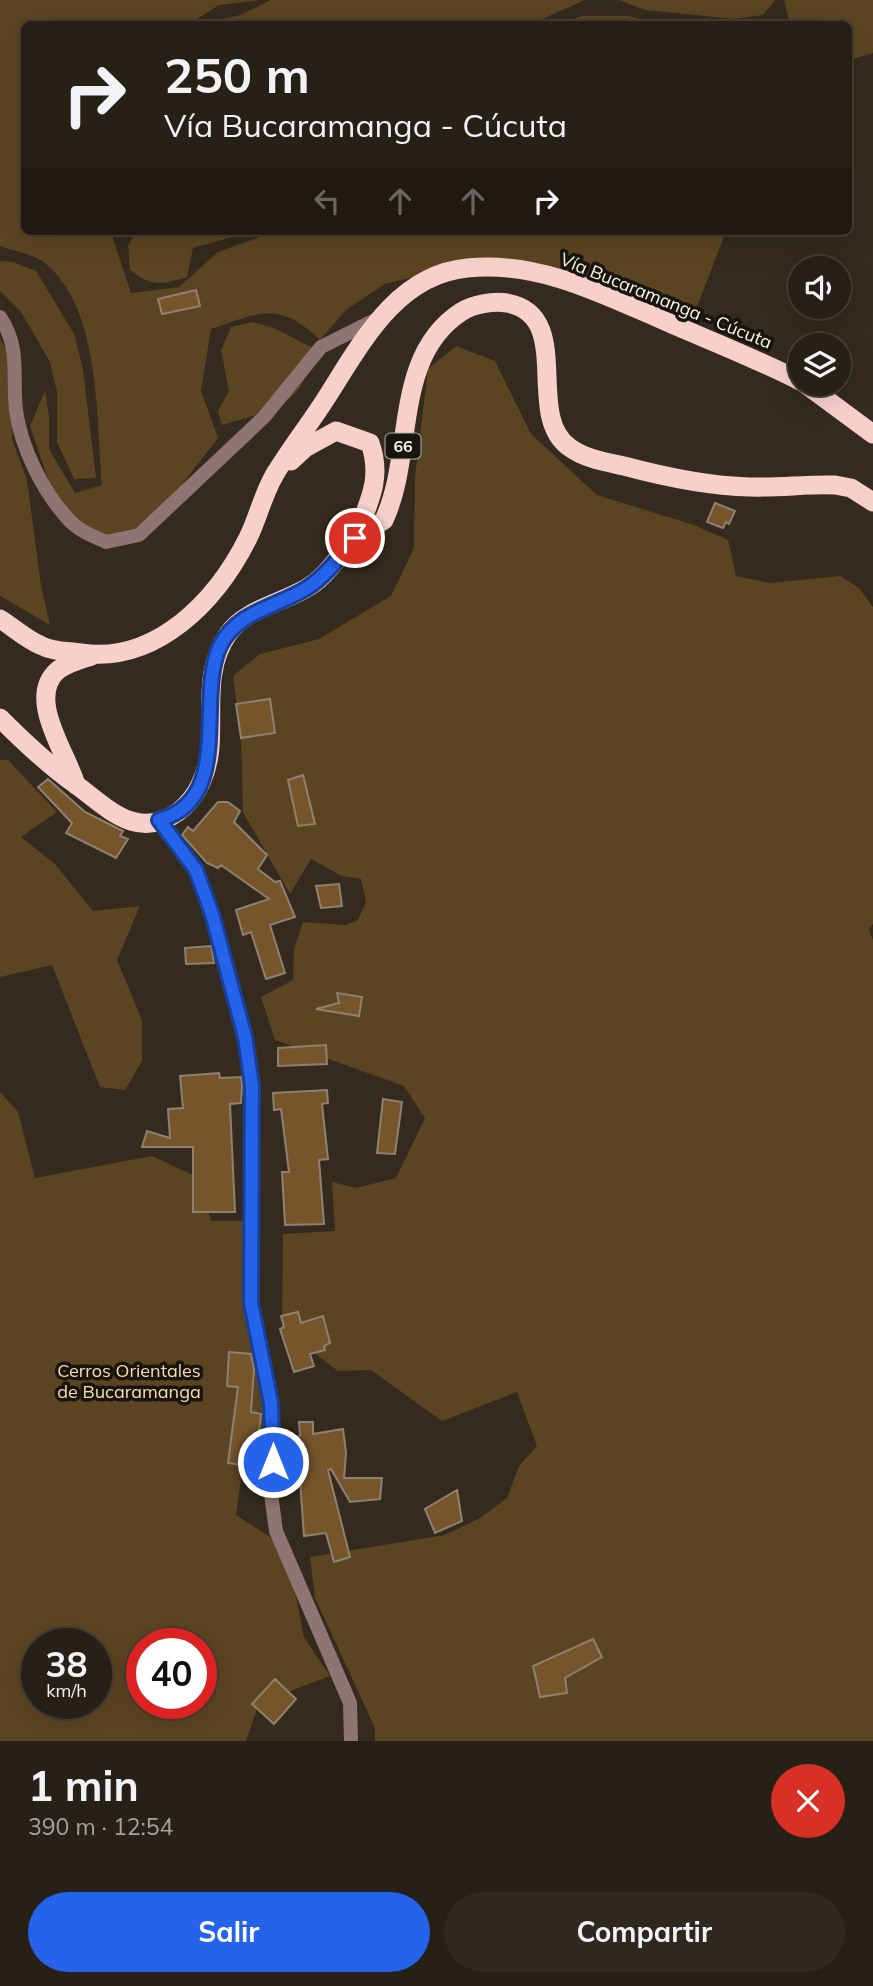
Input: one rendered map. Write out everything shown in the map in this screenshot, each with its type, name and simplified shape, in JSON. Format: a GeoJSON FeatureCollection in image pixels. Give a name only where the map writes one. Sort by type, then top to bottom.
{"type":"FeatureCollection","features":[{"type":"Feature","properties":{"kind":"highway","name":"Vía Bucaramanga - Cúcuta"},"geometry":{"type":"LineString","coordinates":[[0,619],[40,646],[93,656],[128,651],[159,638],[187,620],[209,598],[230,568],[248,538],[273,476],[377,319],[416,286],[466,267],[546,274],[583,286],[788,375]]}},
{"type":"Feature","properties":{"kind":"highway","name":"66"},"geometry":{"type":"LineString","coordinates":[[159,820],[170,817],[188,804],[207,766],[211,680],[219,648],[229,631],[245,618],[306,589],[329,571],[355,538],[384,520],[393,501],[401,469],[410,400],[421,360],[436,334],[466,309],[497,302],[515,305],[540,329],[548,365],[547,409],[554,430],[567,446],[578,453],[636,469],[731,486],[835,485],[851,488],[873,502]]}},
{"type":"Feature","properties":{"kind":"highway","name":"Vía Bucaramanga - Cúcuta"},"geometry":{"type":"LineString","coordinates":[[821,396],[873,434]]}},
{"type":"Feature","properties":{"kind":"highway"},"geometry":{"type":"LineString","coordinates":[[273,476],[305,448],[336,431],[370,443],[375,457],[375,485],[355,538]]}},
{"type":"Feature","properties":{"kind":"highway"},"geometry":{"type":"LineString","coordinates":[[76,785],[71,765],[49,723],[47,694],[50,679],[58,669],[93,656]]}},
{"type":"Feature","properties":{"kind":"highway"},"geometry":{"type":"LineString","coordinates":[[0,718],[59,775],[116,816],[133,821],[159,820]]}},
{"type":"Feature","properties":{"kind":"street"},"geometry":{"type":"LineString","coordinates":[[0,317],[11,334],[16,412],[22,442],[43,483],[70,521],[86,533],[106,542],[139,535],[264,417],[321,347],[377,319]]}},
{"type":"Feature","properties":{"kind":"street"},"geometry":{"type":"LineString","coordinates":[[159,820],[196,870],[212,914],[245,1037],[252,1085],[251,1303],[271,1403],[271,1494],[276,1531],[350,1703],[351,1741]]}},
{"type":"Feature","properties":{"kind":"green space"},"geometry":{"type":"Polygon","coordinates":[[[0,0],[261,0],[219,5],[194,21],[21,21],[21,235],[115,235],[113,238],[131,293],[179,287],[218,252],[265,235],[724,237],[696,309],[698,345],[531,275],[418,276],[385,284],[346,310],[320,340],[293,319],[281,315],[256,315],[211,329],[201,391],[218,438],[183,483],[164,519],[119,545],[90,532],[64,526],[30,426],[45,391],[49,416],[49,449],[75,493],[102,485],[92,366],[77,308],[63,283],[45,263],[0,246],[0,0]]]}},
{"type":"Feature","properties":{"kind":"green space"},"geometry":{"type":"Polygon","coordinates":[[[271,0],[585,0],[538,21],[214,21],[240,15],[271,0]]]}},
{"type":"Feature","properties":{"kind":"green space"},"geometry":{"type":"Polygon","coordinates":[[[619,0],[775,0],[763,15],[735,19],[645,10],[619,0]]]}},
{"type":"Feature","properties":{"kind":"green space"},"geometry":{"type":"Polygon","coordinates":[[[784,0],[873,0],[873,53],[852,59],[852,21],[789,21],[784,0]]]}},
{"type":"Feature","properties":{"kind":"green space"},"geometry":{"type":"Polygon","coordinates":[[[582,16],[629,16],[646,21],[566,21],[582,16]]]}},
{"type":"Feature","properties":{"kind":"green space"},"geometry":{"type":"Polygon","coordinates":[[[135,235],[240,235],[193,248],[187,277],[170,282],[151,282],[130,270],[128,246],[135,235]]]}},
{"type":"Feature","properties":{"kind":"green space"},"geometry":{"type":"Polygon","coordinates":[[[0,261],[13,262],[36,271],[74,334],[83,369],[96,478],[74,479],[57,442],[57,392],[50,362],[21,312],[0,291],[0,261]]]}},
{"type":"Feature","properties":{"kind":"green space"},"geometry":{"type":"Polygon","coordinates":[[[252,322],[274,328],[317,350],[304,381],[291,397],[263,412],[222,425],[218,411],[229,391],[221,350],[231,327],[252,322]]]}},
{"type":"Feature","properties":{"kind":"green space"},"geometry":{"type":"Polygon","coordinates":[[[0,339],[17,369],[12,439],[27,480],[41,585],[50,625],[0,596],[0,339]]]}},
{"type":"Feature","properties":{"kind":"green space"},"geometry":{"type":"Polygon","coordinates":[[[456,346],[495,361],[531,434],[597,495],[694,525],[728,540],[736,576],[770,583],[840,576],[859,588],[873,607],[873,924],[869,929],[873,940],[873,1741],[375,1741],[375,1728],[315,1598],[310,1557],[445,1535],[480,1518],[507,1498],[519,1466],[537,1446],[517,1392],[442,1421],[371,1370],[338,1371],[282,1329],[283,1234],[335,1231],[332,1182],[356,1188],[396,1178],[425,1118],[404,1086],[275,1040],[261,997],[293,980],[294,949],[303,922],[345,925],[358,920],[366,902],[361,879],[342,876],[311,859],[290,894],[243,812],[241,738],[233,676],[260,654],[319,639],[391,596],[414,548],[415,477],[428,369],[456,346]]]}},
{"type":"Feature","properties":{"kind":"green space"},"geometry":{"type":"Polygon","coordinates":[[[0,760],[8,760],[57,812],[21,837],[55,864],[93,911],[140,906],[117,960],[142,1020],[142,1061],[125,1090],[100,1087],[52,965],[0,977],[0,760]]]}},
{"type":"Feature","properties":{"kind":"green space","name":"Cerros Orientales de Bucaramanga"},"geometry":{"type":"Polygon","coordinates":[[[0,1092],[18,1112],[35,1178],[152,1156],[199,1178],[211,1221],[255,1221],[249,1333],[279,1424],[247,1436],[236,1515],[286,1547],[304,1637],[330,1676],[259,1703],[246,1741],[0,1741],[0,1092]]]}},
{"type":"Feature","properties":{"kind":"building"},"geometry":{"type":"Polygon","coordinates":[[[196,290],[200,306],[162,314],[158,299],[196,290]]]}},
{"type":"Feature","properties":{"kind":"building"},"geometry":{"type":"Polygon","coordinates":[[[715,503],[735,511],[729,524],[726,522],[723,528],[707,522],[715,503]]]}},
{"type":"Feature","properties":{"kind":"building"},"geometry":{"type":"Polygon","coordinates":[[[270,699],[275,733],[241,738],[236,704],[270,699]]]}},
{"type":"Feature","properties":{"kind":"building"},"geometry":{"type":"Polygon","coordinates":[[[303,775],[315,824],[298,826],[288,780],[303,775]]]}},
{"type":"Feature","properties":{"kind":"building"},"geometry":{"type":"Polygon","coordinates":[[[48,779],[85,812],[123,831],[120,836],[128,839],[116,858],[66,833],[72,823],[38,787],[48,779]]]}},
{"type":"Feature","properties":{"kind":"building"},"geometry":{"type":"Polygon","coordinates":[[[218,802],[228,802],[240,811],[234,822],[267,855],[258,869],[275,882],[280,881],[295,917],[270,925],[285,973],[266,979],[251,932],[243,935],[236,910],[269,899],[221,865],[218,868],[207,863],[182,835],[188,827],[193,831],[218,802]]]}},
{"type":"Feature","properties":{"kind":"building"},"geometry":{"type":"Polygon","coordinates":[[[339,884],[342,906],[321,908],[316,886],[339,884]]]}},
{"type":"Feature","properties":{"kind":"building"},"geometry":{"type":"Polygon","coordinates":[[[211,946],[214,963],[186,964],[185,948],[211,946]]]}},
{"type":"Feature","properties":{"kind":"building"},"geometry":{"type":"Polygon","coordinates":[[[337,993],[362,997],[359,1016],[316,1009],[339,1003],[337,993]]]}},
{"type":"Feature","properties":{"kind":"building"},"geometry":{"type":"Polygon","coordinates":[[[326,1045],[327,1064],[278,1066],[278,1048],[326,1045]]]}},
{"type":"Feature","properties":{"kind":"building"},"geometry":{"type":"Polygon","coordinates":[[[219,1073],[220,1078],[241,1077],[241,1103],[230,1104],[235,1212],[193,1212],[193,1147],[142,1147],[147,1131],[170,1138],[168,1109],[183,1108],[180,1076],[219,1073]]]}},
{"type":"Feature","properties":{"kind":"building"},"geometry":{"type":"Polygon","coordinates":[[[327,1090],[328,1103],[322,1104],[328,1159],[319,1160],[324,1224],[285,1225],[282,1172],[289,1172],[281,1109],[274,1110],[273,1093],[327,1090]]]}},
{"type":"Feature","properties":{"kind":"building"},"geometry":{"type":"Polygon","coordinates":[[[383,1099],[402,1102],[395,1154],[377,1153],[383,1099]]]}},
{"type":"Feature","properties":{"kind":"building"},"geometry":{"type":"Polygon","coordinates":[[[298,1312],[301,1323],[323,1316],[330,1343],[324,1346],[325,1350],[310,1354],[314,1366],[294,1372],[280,1329],[284,1327],[281,1316],[298,1312]]]}},
{"type":"Feature","properties":{"kind":"building"},"geometry":{"type":"Polygon","coordinates":[[[229,1352],[251,1354],[254,1369],[251,1412],[261,1414],[255,1467],[228,1463],[238,1387],[227,1386],[229,1352]]]}},
{"type":"Feature","properties":{"kind":"building"},"geometry":{"type":"Polygon","coordinates":[[[299,1422],[313,1422],[313,1434],[343,1429],[346,1453],[344,1478],[382,1478],[380,1499],[350,1502],[331,1469],[328,1470],[350,1557],[334,1562],[326,1533],[304,1536],[300,1480],[291,1481],[292,1437],[300,1436],[299,1422]]]}},
{"type":"Feature","properties":{"kind":"building"},"geometry":{"type":"Polygon","coordinates":[[[457,1490],[462,1521],[435,1533],[425,1509],[457,1490]]]}},
{"type":"Feature","properties":{"kind":"building"},"geometry":{"type":"Polygon","coordinates":[[[593,1639],[602,1657],[565,1678],[567,1693],[540,1697],[533,1666],[593,1639]]]}},
{"type":"Feature","properties":{"kind":"building"},"geometry":{"type":"Polygon","coordinates":[[[275,1679],[296,1699],[274,1724],[252,1704],[275,1679]]]}},
{"type":"Feature","properties":{"kind":"route"},"geometry":{"type":"LineString","coordinates":[[273,1462],[271,1403],[251,1303],[252,1085],[245,1037],[212,914],[196,870],[159,820],[170,817],[188,804],[199,787],[207,766],[211,680],[219,648],[229,631],[263,608],[306,589],[329,571],[355,538]]}}]}
